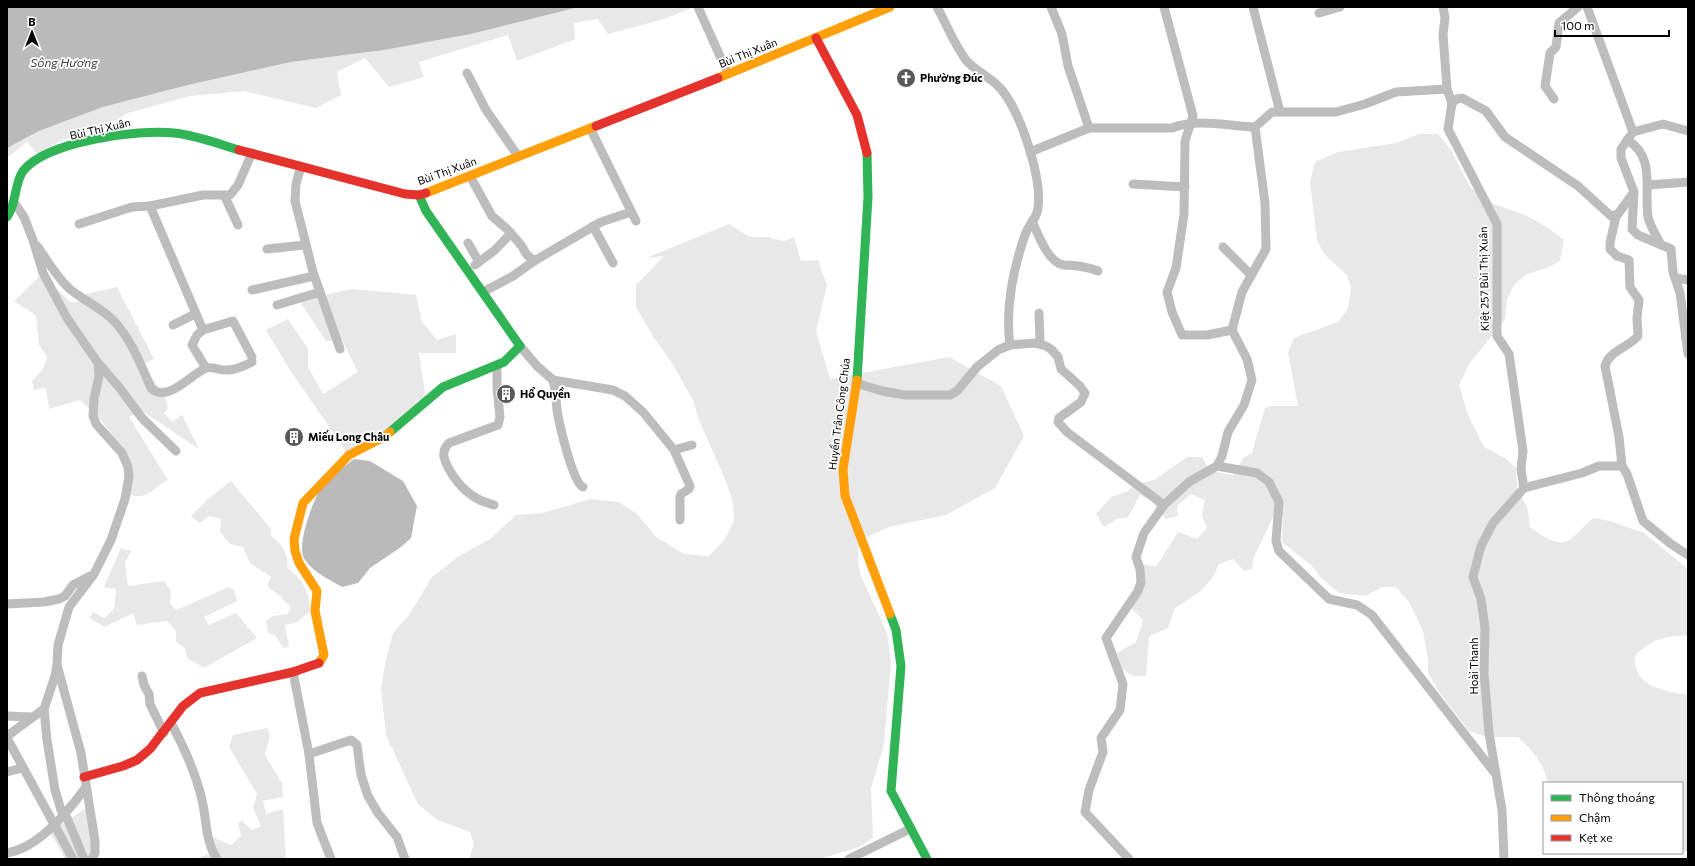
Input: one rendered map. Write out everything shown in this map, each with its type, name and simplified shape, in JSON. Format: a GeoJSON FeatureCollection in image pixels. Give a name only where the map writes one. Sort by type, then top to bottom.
{"type":"FeatureCollection","features":[{"type":"Feature","properties":{"kind":"street","name":"Bùi Thị Xuân"},"geometry":{"type":"LineString","coordinates":[[16,205],[18,184],[24,171],[32,162],[83,143],[120,134],[149,132],[176,133],[252,152],[405,194],[419,195],[728,74],[890,7]]}},
{"type":"Feature","properties":{"kind":"street"},"geometry":{"type":"LineString","coordinates":[[937,7],[956,44],[967,61],[975,69],[996,84],[1013,107],[1036,170],[1038,203],[1037,215],[1025,233],[1015,271],[1009,314],[1010,345]]}},
{"type":"Feature","properties":{"kind":"street"},"geometry":{"type":"LineString","coordinates":[[1051,7],[1062,34],[1068,66],[1089,128]]}},
{"type":"Feature","properties":{"kind":"street"},"geometry":{"type":"LineString","coordinates":[[1164,7],[1193,116],[1189,124],[1185,141],[1184,214],[1176,268],[1167,292],[1172,312],[1180,332],[1184,336],[1207,335],[1232,330]]}},
{"type":"Feature","properties":{"kind":"street"},"geometry":{"type":"LineString","coordinates":[[1252,7],[1280,112]]}},
{"type":"Feature","properties":{"kind":"street"},"geometry":{"type":"LineString","coordinates":[[1319,13],[1340,7]]}},
{"type":"Feature","properties":{"kind":"street","name":"Kiệt 257 Bùi Thị Xuân"},"geometry":{"type":"LineString","coordinates":[[1443,7],[1445,18],[1443,34],[1447,89],[1452,103],[1448,129],[1497,224],[1497,336],[1510,354],[1523,451],[1521,469],[1524,488]]}},
{"type":"Feature","properties":{"kind":"street"},"geometry":{"type":"LineString","coordinates":[[1554,99],[1545,86],[1550,53],[1556,47],[1559,22],[1578,7]]}},
{"type":"Feature","properties":{"kind":"street"},"geometry":{"type":"LineString","coordinates":[[1587,7],[1633,132]]}},
{"type":"Feature","properties":{"kind":"street"},"geometry":{"type":"LineString","coordinates":[[698,8],[728,74]]}},
{"type":"Feature","properties":{"kind":"street","name":"Huyền Trân Công Chúa"},"geometry":{"type":"LineString","coordinates":[[816,38],[857,115],[867,153],[868,196],[866,250],[856,383],[843,469],[845,496],[896,630],[901,666],[891,791],[927,859]]}},
{"type":"Feature","properties":{"kind":"street"},"geometry":{"type":"LineString","coordinates":[[468,73],[486,110],[518,156]]}},
{"type":"Feature","properties":{"kind":"street"},"geometry":{"type":"LineString","coordinates":[[1030,152],[1089,128],[1172,128],[1189,124],[1255,128],[1272,112],[1336,112],[1365,104],[1396,92],[1447,89]]}},
{"type":"Feature","properties":{"kind":"street"},"geometry":{"type":"LineString","coordinates":[[1452,103],[1457,99],[1462,98],[1486,111],[1505,137],[1578,186],[1610,215],[1616,216]]}},
{"type":"Feature","properties":{"kind":"street"},"geometry":{"type":"LineString","coordinates":[[1688,131],[1664,124],[1633,132],[1621,149],[1621,158],[1634,192],[1632,229],[1638,235],[1660,243],[1671,249],[1673,272],[1684,295],[1688,354]]}},
{"type":"Feature","properties":{"kind":"street"},"geometry":{"type":"LineString","coordinates":[[590,128],[636,221]]}},
{"type":"Feature","properties":{"kind":"street"},"geometry":{"type":"LineString","coordinates":[[1129,859],[1085,812],[1089,790],[1103,752],[1100,738],[1120,710],[1123,684],[1106,638],[1138,591],[1141,582],[1140,570],[1136,557],[1144,533],[1164,505],[1189,482],[1217,466],[1222,456],[1228,432],[1244,405],[1252,380],[1247,359],[1232,330],[1242,292],[1250,274],[1264,254],[1266,245],[1265,203],[1255,128]]}},
{"type":"Feature","properties":{"kind":"street"},"geometry":{"type":"LineString","coordinates":[[1627,140],[1634,144],[1640,151],[1645,162],[1648,185],[1649,221],[1660,243]]}},
{"type":"Feature","properties":{"kind":"street"},"geometry":{"type":"LineString","coordinates":[[79,224],[124,209],[150,206],[203,195],[225,197],[234,191],[238,185],[252,152]]}},
{"type":"Feature","properties":{"kind":"street"},"geometry":{"type":"LineString","coordinates":[[301,166],[295,196],[314,276],[340,349]]}},
{"type":"Feature","properties":{"kind":"street"},"geometry":{"type":"LineString","coordinates":[[470,176],[492,216],[511,233],[527,255],[534,261]]}},
{"type":"Feature","properties":{"kind":"street"},"geometry":{"type":"LineString","coordinates":[[1648,185],[1688,182]]}},
{"type":"Feature","properties":{"kind":"street"},"geometry":{"type":"LineString","coordinates":[[1133,184],[1185,187]]}},
{"type":"Feature","properties":{"kind":"street"},"geometry":{"type":"LineString","coordinates":[[1634,192],[1616,216],[1610,249],[1617,256],[1629,260],[1630,287],[1639,300],[1636,318],[1638,336],[1623,346],[1608,360],[1604,366],[1619,437],[1622,466],[1627,474],[1644,520],[1670,544],[1688,555]]}},
{"type":"Feature","properties":{"kind":"street"},"geometry":{"type":"LineString","coordinates":[[419,195],[426,211],[520,346],[537,366],[553,380],[613,390],[625,396],[643,412],[674,450],[690,486],[689,489],[681,494],[680,497],[680,520]]}},
{"type":"Feature","properties":{"kind":"street"},"geometry":{"type":"LineString","coordinates":[[225,197],[238,225]]}},
{"type":"Feature","properties":{"kind":"street"},"geometry":{"type":"LineString","coordinates":[[7,217],[16,205],[24,217],[43,273],[67,318],[98,363],[119,387],[142,418],[176,451]]}},
{"type":"Feature","properties":{"kind":"street"},"geometry":{"type":"LineString","coordinates":[[150,206],[203,330]]}},
{"type":"Feature","properties":{"kind":"street"},"geometry":{"type":"LineString","coordinates":[[483,292],[513,276],[534,261],[593,226],[631,212]]}},
{"type":"Feature","properties":{"kind":"street"},"geometry":{"type":"LineString","coordinates":[[1032,221],[1042,245],[1056,260],[1064,265],[1087,266],[1098,271]]}},
{"type":"Feature","properties":{"kind":"street"},"geometry":{"type":"LineString","coordinates":[[593,226],[613,263]]}},
{"type":"Feature","properties":{"kind":"street"},"geometry":{"type":"LineString","coordinates":[[468,271],[495,250],[511,233]]}},
{"type":"Feature","properties":{"kind":"street"},"geometry":{"type":"LineString","coordinates":[[33,240],[54,270],[70,288],[103,311],[115,322],[134,349],[155,392],[163,393],[172,390],[206,368],[228,370],[252,360],[233,321],[203,330],[196,335],[192,345],[206,368]]}},
{"type":"Feature","properties":{"kind":"street"},"geometry":{"type":"LineString","coordinates":[[468,243],[479,262]]}},
{"type":"Feature","properties":{"kind":"street"},"geometry":{"type":"LineString","coordinates":[[267,249],[306,245]]}},
{"type":"Feature","properties":{"kind":"street"},"geometry":{"type":"LineString","coordinates":[[1223,247],[1250,274]]}},
{"type":"Feature","properties":{"kind":"street"},"geometry":{"type":"LineString","coordinates":[[252,290],[314,276]]}},
{"type":"Feature","properties":{"kind":"street"},"geometry":{"type":"LineString","coordinates":[[1675,278],[1688,280]]}},
{"type":"Feature","properties":{"kind":"street"},"geometry":{"type":"LineString","coordinates":[[277,305],[320,292]]}},
{"type":"Feature","properties":{"kind":"street"},"geometry":{"type":"LineString","coordinates":[[1039,313],[1040,343]]}},
{"type":"Feature","properties":{"kind":"street"},"geometry":{"type":"LineString","coordinates":[[173,325],[195,314]]}},
{"type":"Feature","properties":{"kind":"street"},"geometry":{"type":"LineString","coordinates":[[856,383],[882,391],[905,395],[950,395],[959,390],[987,357],[998,350],[1010,345],[1040,343],[1055,354],[1061,369],[1080,386],[1085,393],[1081,402],[1059,418],[1059,424],[1067,432],[1164,505]]}},
{"type":"Feature","properties":{"kind":"street"},"geometry":{"type":"LineString","coordinates":[[84,777],[136,760],[142,756],[164,732],[189,699],[200,693],[294,672],[318,664],[322,661],[324,655],[315,611],[317,591],[299,563],[295,551],[294,539],[303,503],[348,455],[382,438],[443,386],[504,362],[520,346]]}},
{"type":"Feature","properties":{"kind":"street"},"geometry":{"type":"LineString","coordinates":[[84,859],[60,805],[53,776],[44,709],[57,665],[58,645],[70,607],[94,574],[118,521],[129,477],[128,467],[122,453],[96,424],[93,416],[94,399],[99,376],[98,363]]}},
{"type":"Feature","properties":{"kind":"street"},"geometry":{"type":"LineString","coordinates":[[494,505],[484,502],[468,493],[455,477],[444,456],[444,449],[449,443],[458,439],[491,429],[498,425],[500,417],[497,388],[497,365]]}},
{"type":"Feature","properties":{"kind":"street"},"geometry":{"type":"LineString","coordinates":[[553,380],[557,411],[572,472],[577,482],[583,487]]}},
{"type":"Feature","properties":{"kind":"street"},"geometry":{"type":"LineString","coordinates":[[674,450],[692,445]]}},
{"type":"Feature","properties":{"kind":"street"},"geometry":{"type":"LineString","coordinates":[[1217,466],[1257,473],[1269,482],[1279,502],[1276,541],[1279,551],[1329,599],[1358,605],[1372,615],[1494,772]]}},
{"type":"Feature","properties":{"kind":"street"},"geometry":{"type":"LineString","coordinates":[[1524,488],[1582,474],[1599,466],[1622,466]]}},
{"type":"Feature","properties":{"kind":"street","name":"Hoài Thanh"},"geometry":{"type":"LineString","coordinates":[[1504,859],[1502,810],[1498,779],[1494,772],[1484,673],[1486,628],[1481,599],[1473,576],[1481,546],[1493,523],[1524,488]]}},
{"type":"Feature","properties":{"kind":"street"},"geometry":{"type":"LineString","coordinates":[[7,604],[44,602],[59,599],[65,596],[73,585],[94,574]]}},
{"type":"Feature","properties":{"kind":"street"},"geometry":{"type":"LineString","coordinates":[[57,665],[79,743],[96,848],[92,859]]}},
{"type":"Feature","properties":{"kind":"street"},"geometry":{"type":"LineString","coordinates":[[294,672],[309,754],[317,823],[331,859]]}},
{"type":"Feature","properties":{"kind":"street"},"geometry":{"type":"LineString","coordinates":[[142,676],[144,685],[149,694],[150,704],[164,732]]}},
{"type":"Feature","properties":{"kind":"street"},"geometry":{"type":"LineString","coordinates":[[44,709],[31,717],[7,737],[22,768],[73,859]]}},
{"type":"Feature","properties":{"kind":"street"},"geometry":{"type":"LineString","coordinates":[[7,716],[31,717]]}},
{"type":"Feature","properties":{"kind":"street"},"geometry":{"type":"LineString","coordinates":[[171,723],[183,745],[195,777],[202,801],[208,838],[218,859]]}},
{"type":"Feature","properties":{"kind":"street"},"geometry":{"type":"LineString","coordinates":[[309,754],[351,740],[355,742],[357,745],[361,775],[368,796],[378,813],[397,837],[405,859]]}},
{"type":"Feature","properties":{"kind":"street"},"geometry":{"type":"LineString","coordinates":[[7,772],[22,768]]}},
{"type":"Feature","properties":{"kind":"street"},"geometry":{"type":"LineString","coordinates":[[66,816],[86,787]]}},
{"type":"Feature","properties":{"kind":"street"},"geometry":{"type":"LineString","coordinates":[[7,852],[33,843],[87,798]]}},
{"type":"Feature","properties":{"kind":"street"},"geometry":{"type":"LineString","coordinates":[[850,859],[910,829]]}},
{"type":"Feature","properties":{"kind":"shaded area"},"geometry":{"type":"Polygon","coordinates":[[[579,7],[694,7],[664,19],[608,34],[598,19],[574,23],[575,39],[517,61],[508,35],[419,62],[424,77],[389,87],[365,58],[337,72],[341,95],[316,108],[243,91],[190,96],[128,113],[104,128],[62,140],[37,154],[27,142],[7,158],[7,148],[39,131],[103,107],[188,85],[291,62],[384,50],[471,34],[579,7]]]}},
{"type":"Feature","properties":{"kind":"shaded area"},"geometry":{"type":"Polygon","coordinates":[[[1419,134],[1438,134],[1451,150],[1470,187],[1494,204],[1525,215],[1547,227],[1564,240],[1560,261],[1547,268],[1527,274],[1514,285],[1507,300],[1505,320],[1469,364],[1459,385],[1469,417],[1484,447],[1505,458],[1516,468],[1517,491],[1527,506],[1530,527],[1549,539],[1566,542],[1594,518],[1610,521],[1644,533],[1688,569],[1688,635],[1659,639],[1648,645],[1635,655],[1635,666],[1644,681],[1651,686],[1669,692],[1688,695],[1688,851],[1683,852],[1683,782],[1548,782],[1537,758],[1518,737],[1487,737],[1469,731],[1439,692],[1428,673],[1428,660],[1423,631],[1409,602],[1396,587],[1382,587],[1366,596],[1339,593],[1322,579],[1311,565],[1282,542],[1283,515],[1274,515],[1253,559],[1252,569],[1244,571],[1233,559],[1219,564],[1213,577],[1201,591],[1175,608],[1168,628],[1149,636],[1146,676],[1133,676],[1121,668],[1117,653],[1136,642],[1143,620],[1131,608],[1143,591],[1136,562],[1156,567],[1178,532],[1197,539],[1207,528],[1202,516],[1205,500],[1191,494],[1177,506],[1178,516],[1166,519],[1151,501],[1140,495],[1128,517],[1117,519],[1104,527],[1096,514],[1111,497],[1128,491],[1135,484],[1154,480],[1187,457],[1202,457],[1210,471],[1233,475],[1243,458],[1252,453],[1265,408],[1271,406],[1298,406],[1288,352],[1294,338],[1338,322],[1348,309],[1351,288],[1347,275],[1325,255],[1317,241],[1310,182],[1315,162],[1338,152],[1396,143],[1419,134]]]}},
{"type":"Feature","properties":{"kind":"shaded area"},"geometry":{"type":"Polygon","coordinates":[[[729,224],[750,237],[765,237],[784,241],[794,237],[801,261],[818,260],[827,285],[816,331],[830,379],[949,357],[1001,386],[1024,436],[995,488],[946,515],[889,527],[867,537],[858,549],[858,562],[861,576],[887,633],[891,662],[884,744],[871,788],[873,838],[859,847],[820,859],[469,859],[474,844],[470,832],[437,820],[418,804],[386,735],[381,688],[386,659],[393,633],[409,615],[432,577],[459,556],[490,539],[516,515],[543,513],[590,499],[619,502],[637,514],[656,537],[684,554],[709,556],[725,539],[734,521],[733,502],[725,479],[698,418],[694,402],[672,363],[654,338],[636,307],[636,285],[664,256],[646,258],[729,224]]]}},
{"type":"Feature","properties":{"kind":"shaded area"},"geometry":{"type":"Polygon","coordinates":[[[42,274],[70,302],[78,302],[86,294],[117,287],[154,359],[142,364],[165,396],[168,408],[164,413],[172,422],[182,415],[199,449],[142,411],[129,417],[168,480],[145,495],[134,496],[127,494],[130,475],[126,459],[116,440],[88,407],[80,400],[49,409],[46,388],[34,390],[32,381],[43,369],[47,357],[39,345],[36,315],[14,301],[42,274]]]}},
{"type":"Feature","properties":{"kind":"shaded area"},"geometry":{"type":"Polygon","coordinates":[[[352,289],[416,295],[422,322],[437,340],[456,334],[456,353],[419,353],[426,399],[383,443],[345,455],[343,447],[290,370],[266,330],[288,319],[308,349],[308,367],[323,394],[358,372],[342,340],[326,341],[299,300],[352,289]]]}},
{"type":"Feature","properties":{"kind":"shaded area"},"geometry":{"type":"Polygon","coordinates":[[[231,481],[271,529],[271,536],[278,542],[286,553],[287,567],[297,576],[307,591],[310,611],[297,622],[285,625],[289,647],[283,648],[275,635],[268,633],[266,621],[273,616],[287,614],[291,608],[280,596],[267,586],[271,577],[250,563],[243,547],[230,544],[220,532],[221,519],[209,516],[199,523],[191,516],[208,499],[231,481]]]}},
{"type":"Feature","properties":{"kind":"shaded area"},"geometry":{"type":"Polygon","coordinates":[[[121,548],[131,551],[125,563],[128,586],[164,581],[171,591],[170,603],[176,610],[229,587],[234,590],[237,601],[204,617],[209,625],[236,613],[257,638],[204,668],[187,658],[185,648],[176,642],[176,631],[167,621],[137,625],[133,613],[105,627],[89,618],[93,612],[104,618],[114,609],[116,589],[104,587],[121,548]]]}},
{"type":"Feature","properties":{"kind":"shaded area"},"geometry":{"type":"Polygon","coordinates":[[[267,728],[270,735],[265,755],[282,783],[283,797],[263,801],[266,814],[283,809],[286,859],[195,859],[214,852],[210,836],[231,845],[241,836],[238,823],[242,821],[252,830],[261,826],[253,808],[257,794],[229,747],[233,735],[267,728]]]}},
{"type":"Feature","properties":{"kind":"shaded area"},"geometry":{"type":"Polygon","coordinates":[[[88,807],[95,859],[65,859],[50,832],[88,807]]]}},
{"type":"Feature","properties":{"kind":"water","name":"Sông Hương"},"geometry":{"type":"Polygon","coordinates":[[[7,7],[579,7],[471,34],[384,50],[291,62],[188,85],[103,107],[39,131],[7,148],[7,7]]]}},
{"type":"Feature","properties":{"kind":"water"},"geometry":{"type":"Polygon","coordinates":[[[354,459],[370,461],[403,481],[417,506],[411,538],[401,547],[370,568],[358,583],[342,587],[322,575],[308,564],[302,554],[302,545],[306,524],[318,493],[329,479],[354,459]]]}},
{"type":"Feature","properties":{"kind":"traffic: fast"},"geometry":{"type":"LineString","coordinates":[[7,217],[23,171],[35,161],[52,152],[72,145],[117,135],[158,132],[191,136],[239,150]]}},
{"type":"Feature","properties":{"kind":"traffic: fast"},"geometry":{"type":"LineString","coordinates":[[857,380],[868,197],[867,153]]}},
{"type":"Feature","properties":{"kind":"traffic: fast"},"geometry":{"type":"LineString","coordinates":[[390,432],[443,387],[504,362],[520,346],[426,211],[419,195]]}},
{"type":"Feature","properties":{"kind":"traffic: fast"},"geometry":{"type":"LineString","coordinates":[[890,614],[896,630],[901,666],[891,791],[927,859]]}},
{"type":"Feature","properties":{"kind":"traffic: slow"},"geometry":{"type":"LineString","coordinates":[[718,78],[890,7]]}},
{"type":"Feature","properties":{"kind":"traffic: slow"},"geometry":{"type":"LineString","coordinates":[[426,193],[596,126]]}},
{"type":"Feature","properties":{"kind":"traffic: slow"},"geometry":{"type":"LineString","coordinates":[[857,380],[843,469],[845,496],[890,614]]}},
{"type":"Feature","properties":{"kind":"traffic: slow"},"geometry":{"type":"LineString","coordinates":[[319,663],[324,655],[315,611],[317,591],[299,563],[295,551],[294,539],[303,503],[349,455],[382,438],[390,432]]}},
{"type":"Feature","properties":{"kind":"traffic: jam"},"geometry":{"type":"LineString","coordinates":[[816,38],[857,115],[867,153]]}},
{"type":"Feature","properties":{"kind":"traffic: jam"},"geometry":{"type":"LineString","coordinates":[[596,126],[718,78]]}},
{"type":"Feature","properties":{"kind":"traffic: jam"},"geometry":{"type":"LineString","coordinates":[[239,150],[405,194],[419,195],[426,193]]}},
{"type":"Feature","properties":{"kind":"traffic: jam"},"geometry":{"type":"LineString","coordinates":[[84,777],[123,766],[137,760],[150,749],[183,706],[200,693],[293,672],[319,663]]}},
{"type":"Feature","properties":{"kind":"place","name":"Phường Đúc"},"geometry":{"type":"Point","coordinates":[906,78]}},
{"type":"Feature","properties":{"kind":"place","name":"Hổ Quyền"},"geometry":{"type":"Point","coordinates":[506,394]}},
{"type":"Feature","properties":{"kind":"place","name":"Miếu Long Châu"},"geometry":{"type":"Point","coordinates":[294,437]}}]}
